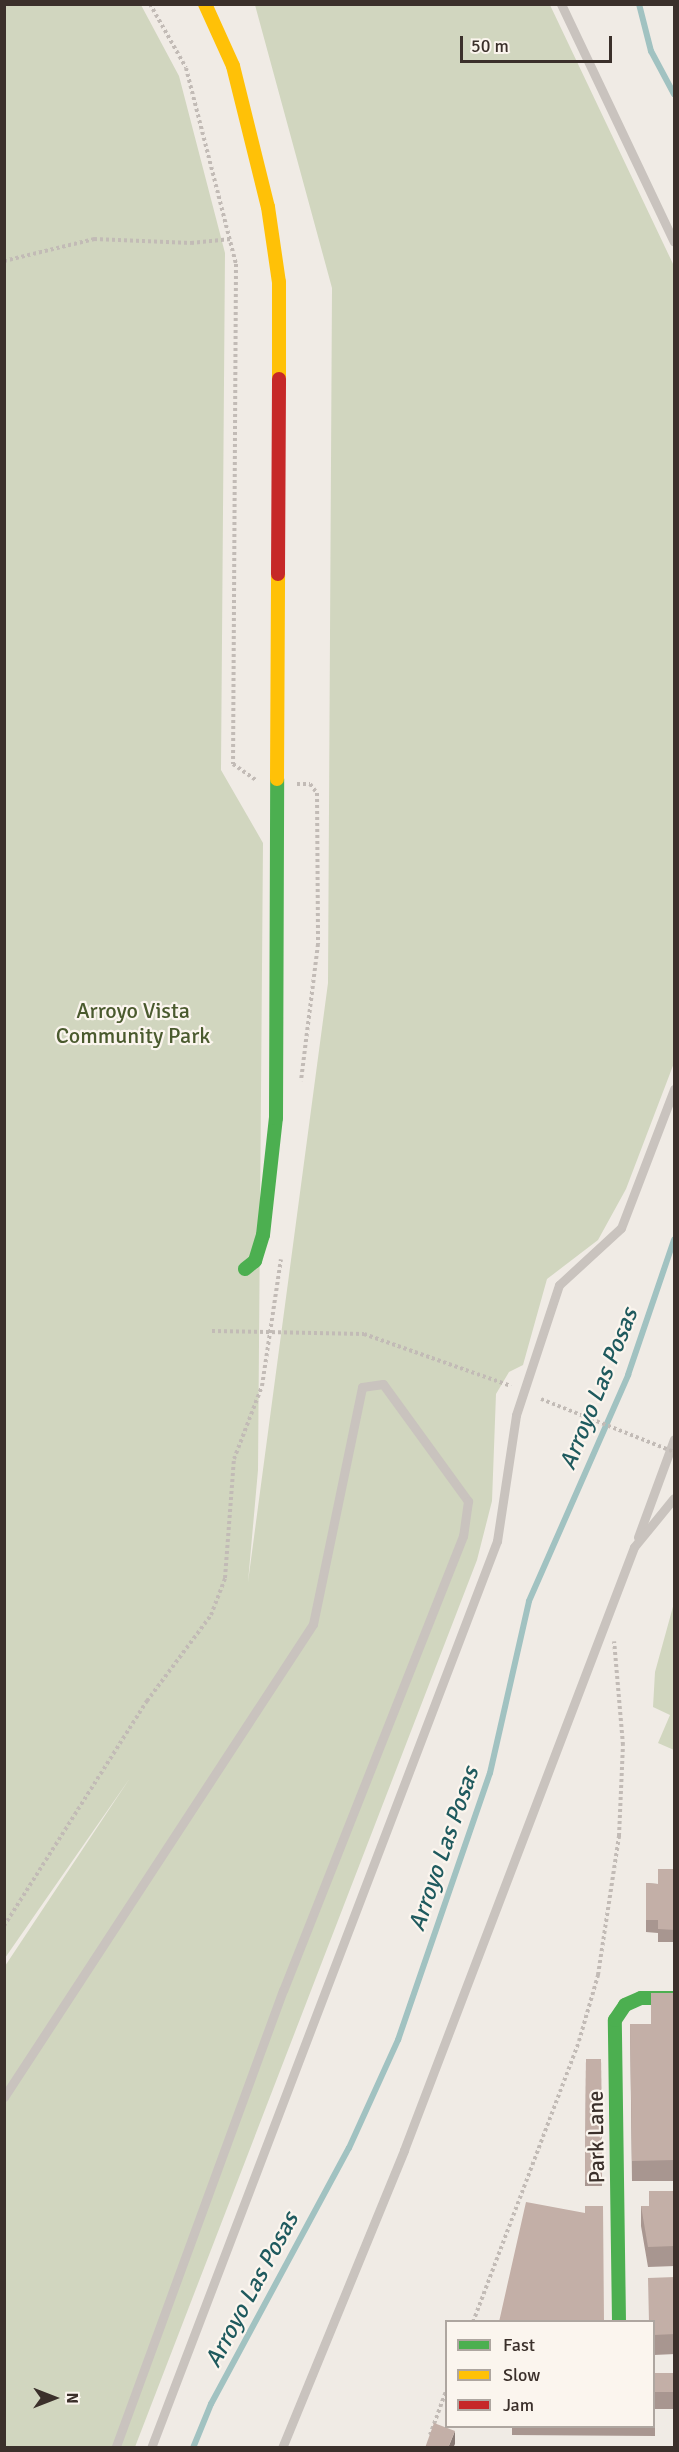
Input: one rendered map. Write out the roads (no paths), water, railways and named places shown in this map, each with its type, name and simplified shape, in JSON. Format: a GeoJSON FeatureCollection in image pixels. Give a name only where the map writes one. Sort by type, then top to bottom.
{"type":"FeatureCollection","features":[{"type":"Feature","properties":{"kind":"street"},"geometry":{"type":"LineString","coordinates":[[205,4],[233,66],[268,207],[279,282],[276,1118],[263,1235],[255,1261],[245,1269]]}},
{"type":"Feature","properties":{"kind":"street","name":"Park Lane"},"geometry":{"type":"LineString","coordinates":[[618,2320],[615,2020],[625,2005],[641,1998],[675,1998]]}},
{"type":"Feature","properties":{"kind":"lane"},"geometry":{"type":"LineString","coordinates":[[561,4],[675,242]]}},
{"type":"Feature","properties":{"kind":"lane"},"geometry":{"type":"LineString","coordinates":[[151,2448],[497,1541],[523,1391],[559,1285],[621,1228],[675,1089]]}},
{"type":"Feature","properties":{"kind":"lane"},"geometry":{"type":"LineString","coordinates":[[4,2097],[313,1624],[362,1387],[382,1384],[468,1501],[463,1536],[283,1990],[115,2448]]}},
{"type":"Feature","properties":{"kind":"lane"},"geometry":{"type":"LineString","coordinates":[[282,2448],[404,2150],[675,1438]]}},
{"type":"Feature","properties":{"kind":"lane"},"geometry":{"type":"LineString","coordinates":[[634,1547],[675,1498]]}},
{"type":"Feature","properties":{"kind":"waterway","name":"Arroyo Las Posas"},"geometry":{"type":"LineString","coordinates":[[639,4],[651,51],[674,94]]}},
{"type":"Feature","properties":{"kind":"waterway","name":"Arroyo Las Posas"},"geometry":{"type":"LineString","coordinates":[[193,2448],[211,2404],[349,2148],[398,2040],[490,1773],[529,1601],[628,1375],[674,1240]]}},
{"type":"Feature","properties":{"kind":"park label","name":"Arroyo Vista Community Park"},"geometry":{"type":"Point","coordinates":[133,1022]}}]}
